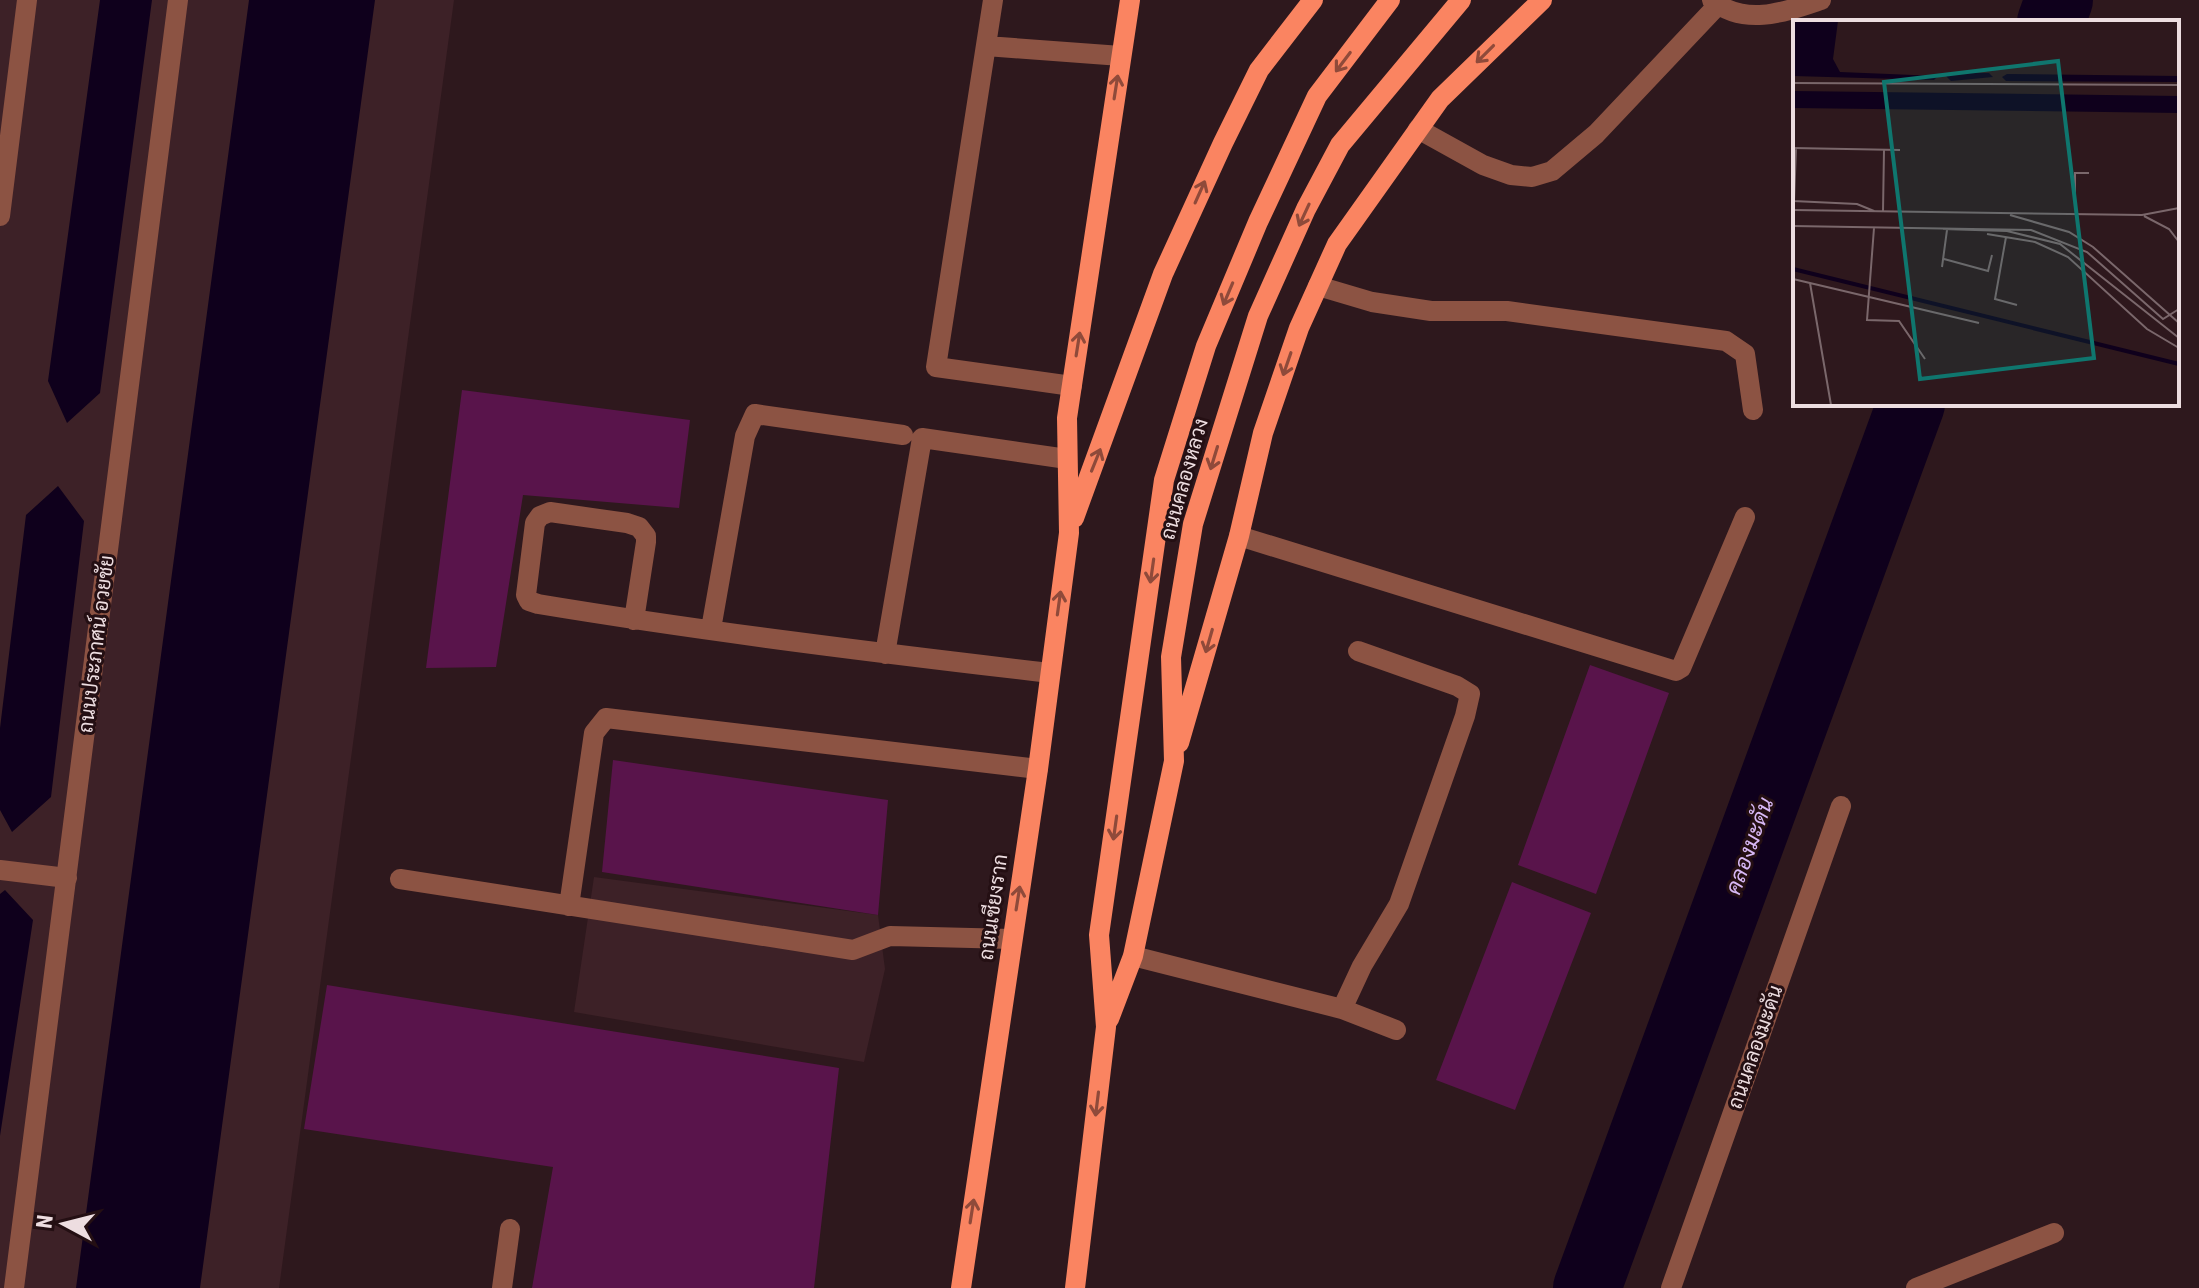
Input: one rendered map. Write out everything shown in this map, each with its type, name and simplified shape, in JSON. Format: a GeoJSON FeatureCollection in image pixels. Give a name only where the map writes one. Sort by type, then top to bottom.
{"type":"FeatureCollection","features":[{"type":"Feature","properties":{"kind":"main road"},"geometry":{"type":"LineString","coordinates":[[1069,533],[1067,418],[1130,0]]}},
{"type":"Feature","properties":{"kind":"main road"},"geometry":{"type":"LineString","coordinates":[[1069,533],[1163,274],[1259,70],[1313,0]]}},
{"type":"Feature","properties":{"kind":"main road"},"geometry":{"type":"LineString","coordinates":[[1075,1288],[1106,1027],[1099,935],[1164,480],[1206,346],[1258,222],[1317,96],[1390,0]]}},
{"type":"Feature","properties":{"kind":"main road","name":"ถนนคลองหลวง"},"geometry":{"type":"LineString","coordinates":[[1106,1027],[1133,956],[1174,761],[1171,657],[1193,524],[1258,316],[1306,209],[1340,145],[1461,0]]}},
{"type":"Feature","properties":{"kind":"main road"},"geometry":{"type":"LineString","coordinates":[[1174,761],[1239,536],[1263,433],[1299,328],[1337,244],[1440,99],[1542,0]]}},
{"type":"Feature","properties":{"kind":"main road","name":"ถนนเชียงราก"},"geometry":{"type":"LineString","coordinates":[[961,1288],[1038,769],[1069,533]]}},
{"type":"Feature","properties":{"kind":"street"},"geometry":{"type":"LineString","coordinates":[[0,216],[27,0]]}},
{"type":"Feature","properties":{"kind":"street","name":"ถนนประภาศน์ อวยชัย"},"geometry":{"type":"LineString","coordinates":[[14,1288],[178,0]]}},
{"type":"Feature","properties":{"kind":"street"},"geometry":{"type":"LineString","coordinates":[[993,0],[936,367],[1072,386]]}},
{"type":"Feature","properties":{"kind":"street"},"geometry":{"type":"LineString","coordinates":[[1418,129],[1483,165],[1511,175],[1532,177],[1552,171],[1596,134],[1715,2],[1747,16],[1821,0]]}},
{"type":"Feature","properties":{"kind":"street"},"geometry":{"type":"LineString","coordinates":[[986,46],[1121,56]]}},
{"type":"Feature","properties":{"kind":"street"},"geometry":{"type":"LineString","coordinates":[[1318,286],[1372,302],[1431,311],[1507,311],[1726,341],[1745,354],[1753,410]]}},
{"type":"Feature","properties":{"kind":"street"},"geometry":{"type":"LineString","coordinates":[[711,629],[745,436],[755,414],[903,435]]}},
{"type":"Feature","properties":{"kind":"street"},"geometry":{"type":"LineString","coordinates":[[885,654],[922,438],[1067,459]]}},
{"type":"Feature","properties":{"kind":"street"},"geometry":{"type":"LineString","coordinates":[[634,620],[646,542],[646,536],[639,527],[550,512],[540,516],[535,523],[526,595],[529,601],[634,620],[1050,673]]}},
{"type":"Feature","properties":{"kind":"street"},"geometry":{"type":"LineString","coordinates":[[1239,536],[1676,671],[1681,668],[1745,517]]}},
{"type":"Feature","properties":{"kind":"street"},"geometry":{"type":"LineString","coordinates":[[1342,1009],[1362,966],[1399,904],[1470,694],[1457,686],[1358,651]]}},
{"type":"Feature","properties":{"kind":"street"},"geometry":{"type":"LineString","coordinates":[[569,906],[594,733],[606,718],[1038,769]]}},
{"type":"Feature","properties":{"kind":"street","name":"ถนนคลองมะดัน"},"geometry":{"type":"LineString","coordinates":[[1671,1288],[1841,806]]}},
{"type":"Feature","properties":{"kind":"street"},"geometry":{"type":"LineString","coordinates":[[0,870],[67,878]]}},
{"type":"Feature","properties":{"kind":"street"},"geometry":{"type":"LineString","coordinates":[[400,879],[853,950],[890,936],[1012,939]]}},
{"type":"Feature","properties":{"kind":"street"},"geometry":{"type":"LineString","coordinates":[[1133,956],[1342,1009],[1396,1030]]}},
{"type":"Feature","properties":{"kind":"street"},"geometry":{"type":"LineString","coordinates":[[502,1288],[510,1229]]}},
{"type":"Feature","properties":{"kind":"street"},"geometry":{"type":"LineString","coordinates":[[1916,1288],[2054,1233]]}},
{"type":"Feature","properties":{"kind":"shaded area"},"geometry":{"type":"Polygon","coordinates":[[[0,0],[454,0],[279,1288],[0,1288],[0,0]]]}},
{"type":"Feature","properties":{"kind":"shaded area"},"geometry":{"type":"Polygon","coordinates":[[[100,0],[152,0],[100,393],[67,423],[48,381],[100,0]]]}},
{"type":"Feature","properties":{"kind":"shaded area"},"geometry":{"type":"Polygon","coordinates":[[[249,0],[375,0],[200,1288],[76,1288],[249,0]]]}},
{"type":"Feature","properties":{"kind":"shaded area"},"geometry":{"type":"Polygon","coordinates":[[[58,486],[84,521],[51,797],[12,832],[0,810],[0,728],[26,515],[58,486]]]}},
{"type":"Feature","properties":{"kind":"shaded area"},"geometry":{"type":"Polygon","coordinates":[[[594,877],[878,915],[885,969],[864,1062],[574,1012],[594,877]]]}},
{"type":"Feature","properties":{"kind":"shaded area"},"geometry":{"type":"Polygon","coordinates":[[[5,890],[33,920],[0,1136],[0,894],[5,890]]]}},
{"type":"Feature","properties":{"kind":"building"},"geometry":{"type":"Polygon","coordinates":[[[462,390],[690,420],[679,508],[523,495],[496,667],[426,668],[462,390]]]}},
{"type":"Feature","properties":{"kind":"building"},"geometry":{"type":"Polygon","coordinates":[[[1590,665],[1669,693],[1596,894],[1518,865],[1590,665]]]}},
{"type":"Feature","properties":{"kind":"building"},"geometry":{"type":"Polygon","coordinates":[[[613,760],[888,800],[878,915],[602,872],[613,760]]]}},
{"type":"Feature","properties":{"kind":"building"},"geometry":{"type":"Polygon","coordinates":[[[1512,882],[1591,913],[1515,1110],[1436,1080],[1512,882]]]}},
{"type":"Feature","properties":{"kind":"building"},"geometry":{"type":"Polygon","coordinates":[[[327,985],[839,1068],[814,1288],[532,1288],[553,1167],[304,1129],[327,985]]]}},
{"type":"Feature","properties":{"kind":"waterway","name":"คลองมะดัน"},"geometry":{"type":"LineString","coordinates":[[2052,20],[2059,0]]}},
{"type":"Feature","properties":{"kind":"waterway","name":"คลองมะดัน"},"geometry":{"type":"LineString","coordinates":[[1587,1288],[1910,406]]}}]}
